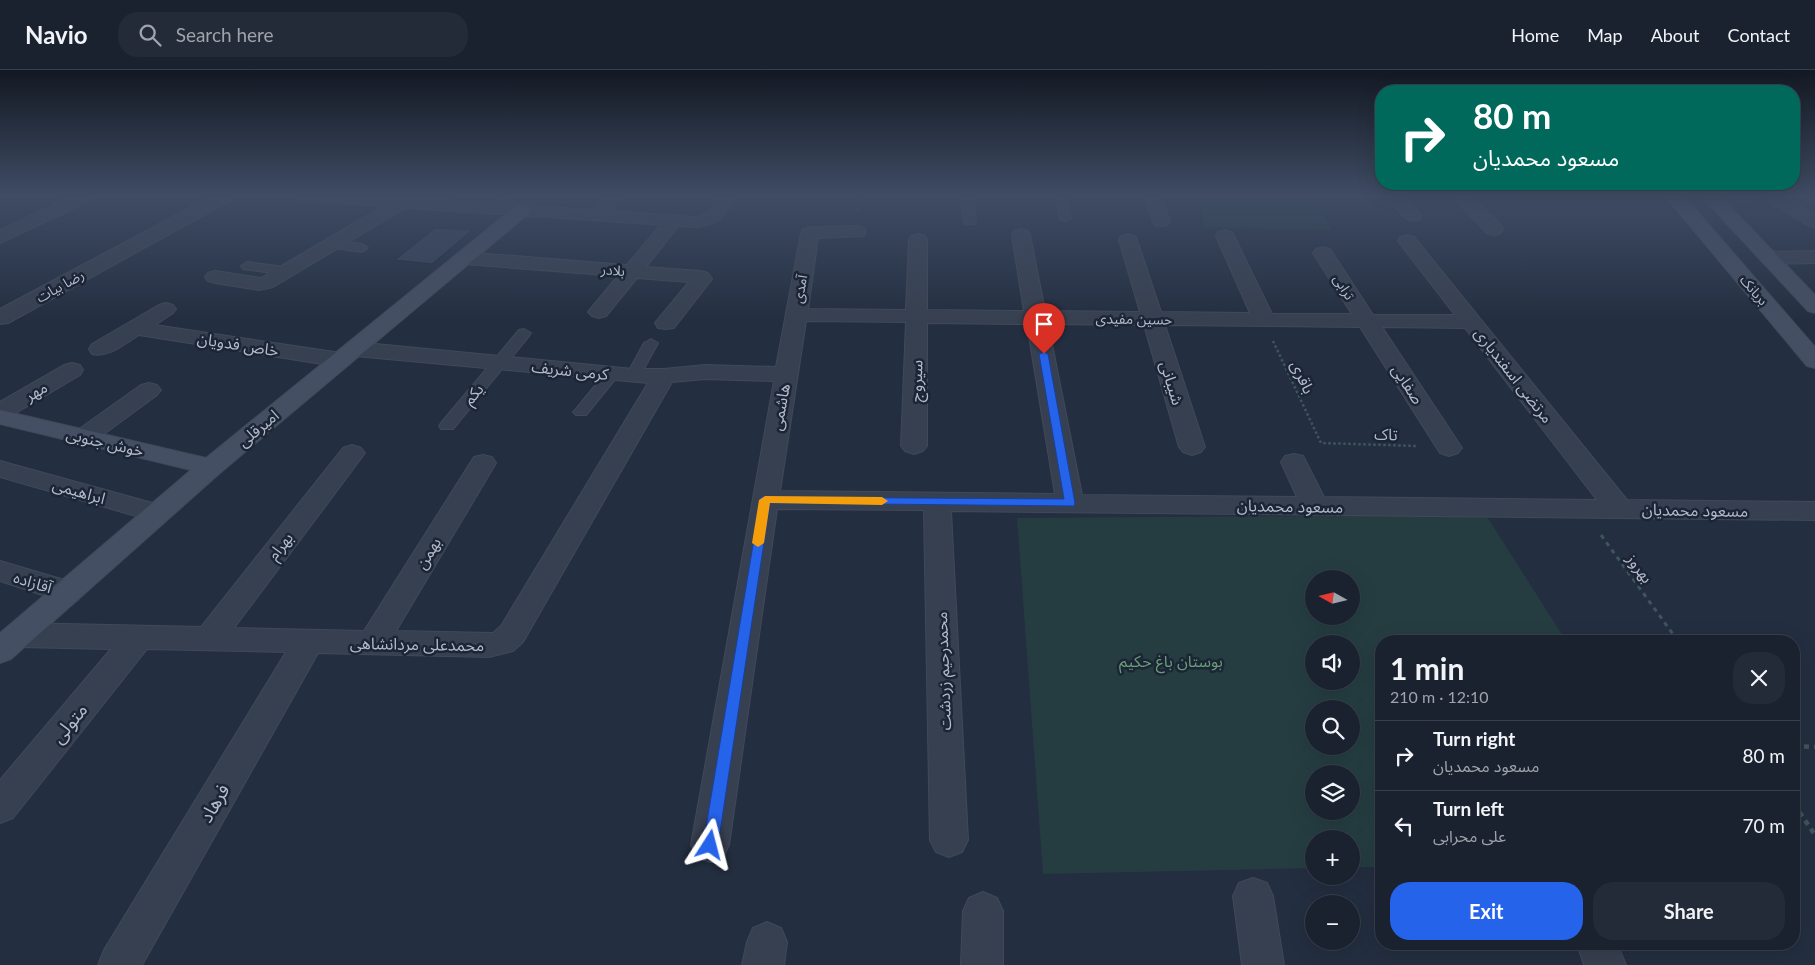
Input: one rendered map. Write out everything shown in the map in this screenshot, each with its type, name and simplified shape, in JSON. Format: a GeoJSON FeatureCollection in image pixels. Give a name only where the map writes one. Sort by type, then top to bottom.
{"type":"FeatureCollection","features":[{"type":"Feature","properties":{"kind":"main road","name":"امیرقلی"},"geometry":{"type":"LineString","coordinates":[[9,643],[211,467],[464,258],[481,238]]}},
{"type":"Feature","properties":{"kind":"main road","name":"بریانک"},"geometry":{"type":"LineString","coordinates":[[1710,238],[1815,360]]}},
{"type":"Feature","properties":{"kind":"main road","name":"بریانک"},"geometry":{"type":"LineString","coordinates":[[1750,238],[1815,307]]}},
{"type":"Feature","properties":{"kind":"main road","name":"خوش جنوبی"},"geometry":{"type":"LineString","coordinates":[[0,417],[211,467]]}},
{"type":"Feature","properties":{"kind":"street","name":"رضا بیات"},"geometry":{"type":"LineString","coordinates":[[0,318],[148,238]]}},
{"type":"Feature","properties":{"kind":"street"},"geometry":{"type":"LineString","coordinates":[[215,277],[259,284],[266,283],[339,238]]}},
{"type":"Feature","properties":{"kind":"street"},"geometry":{"type":"LineString","coordinates":[[599,312],[660,238]]}},
{"type":"Feature","properties":{"kind":"street","name":"آمدی"},"geometry":{"type":"LineString","coordinates":[[796,315],[809,238]]}},
{"type":"Feature","properties":{"kind":"street"},"geometry":{"type":"LineString","coordinates":[[1023,238],[1070,503]]}},
{"type":"Feature","properties":{"kind":"street"},"geometry":{"type":"LineString","coordinates":[[1226,238],[1264,320]]}},
{"type":"Feature","properties":{"kind":"street","name":"سیروج"},"geometry":{"type":"LineString","coordinates":[[914,446],[918,240]]}},
{"type":"Feature","properties":{"kind":"street","name":"شیبانی"},"geometry":{"type":"LineString","coordinates":[[1128,240],[1192,447]]}},
{"type":"Feature","properties":{"kind":"street","name":"مرتضی اسفندیاری"},"geometry":{"type":"LineString","coordinates":[[1407,241],[1473,322],[1619,509]]}},
{"type":"Feature","properties":{"kind":"street","name":"ترابی"},"geometry":{"type":"LineString","coordinates":[[1323,253],[1366,321]]}},
{"type":"Feature","properties":{"kind":"street"},"geometry":{"type":"LineString","coordinates":[[1769,258],[1815,257]]}},
{"type":"Feature","properties":{"kind":"street","name":"بلادر"},"geometry":{"type":"LineString","coordinates":[[464,258],[701,277],[702,279],[666,323]]}},
{"type":"Feature","properties":{"kind":"street"},"geometry":{"type":"LineString","coordinates":[[100,349],[166,310]]}},
{"type":"Feature","properties":{"kind":"street","name":"حسین مفیدی"},"geometry":{"type":"LineString","coordinates":[[796,315],[1473,322]]}},
{"type":"Feature","properties":{"kind":"street","name":"هاشمی"},"geometry":{"type":"LineString","coordinates":[[710,845],[796,315]]}},
{"type":"Feature","properties":{"kind":"street","name":"صفایی"},"geometry":{"type":"LineString","coordinates":[[1366,321],[1450,448]]}},
{"type":"Feature","properties":{"kind":"street","name":"خاص فدویان"},"geometry":{"type":"LineString","coordinates":[[136,328],[348,354]]}},
{"type":"Feature","properties":{"kind":"street","name":"کرمی شریف"},"geometry":{"type":"LineString","coordinates":[[348,354],[500,363],[623,375],[664,376],[705,372],[786,374]]}},
{"type":"Feature","properties":{"kind":"street","name":"مهر"},"geometry":{"type":"LineString","coordinates":[[0,412],[72,370]]}},
{"type":"Feature","properties":{"kind":"street","name":"محمدعلی مردانشاهی"},"geometry":{"type":"LineString","coordinates":[[9,643],[138,638],[489,645],[502,643],[512,634],[664,376]]}},
{"type":"Feature","properties":{"kind":"street"},"geometry":{"type":"LineString","coordinates":[[84,437],[149,390]]}},
{"type":"Feature","properties":{"kind":"street","name":"بهرام"},"geometry":{"type":"LineString","coordinates":[[208,640],[352,452]]}},
{"type":"Feature","properties":{"kind":"street"},"geometry":{"type":"LineString","coordinates":[[1294,462],[1315,506]]}},
{"type":"Feature","properties":{"kind":"street","name":"بهمن"},"geometry":{"type":"LineString","coordinates":[[373,643],[483,463]]}},
{"type":"Feature","properties":{"kind":"street","name":"ابراهیمی"},"geometry":{"type":"LineString","coordinates":[[0,470],[158,514]]}},
{"type":"Feature","properties":{"kind":"street","name":"مسعود محمدیان"},"geometry":{"type":"LineString","coordinates":[[765,500],[1815,511]]}},
{"type":"Feature","properties":{"kind":"street","name":"محمدرحیم زردشت"},"geometry":{"type":"LineString","coordinates":[[937,502],[949,840]]}},
{"type":"Feature","properties":{"kind":"street","name":"آقازاده"},"geometry":{"type":"LineString","coordinates":[[0,571],[67,592]]}},
{"type":"Feature","properties":{"kind":"street","name":"متولی"},"geometry":{"type":"LineString","coordinates":[[0,807],[138,638]]}},
{"type":"Feature","properties":{"kind":"street","name":"فرهاد"},"geometry":{"type":"LineString","coordinates":[[119,965],[308,642]]}},
{"type":"Feature","properties":{"kind":"street"},"geometry":{"type":"LineString","coordinates":[[1253,896],[1263,965]]}},
{"type":"Feature","properties":{"kind":"street"},"geometry":{"type":"LineString","coordinates":[[982,965],[984,911]]}},
{"type":"Feature","properties":{"kind":"street"},"geometry":{"type":"LineString","coordinates":[[1600,950],[1606,965]]}},
{"type":"Feature","properties":{"kind":"lane"},"geometry":{"type":"LineString","coordinates":[[331,244],[362,248]]}},
{"type":"Feature","properties":{"kind":"lane"},"geometry":{"type":"LineString","coordinates":[[247,266],[285,271]]}},
{"type":"Feature","properties":{"kind":"lane","name":"یکم"},"geometry":{"type":"LineString","coordinates":[[447,426],[524,333]]}},
{"type":"Feature","properties":{"kind":"lane"},"geometry":{"type":"LineString","coordinates":[[581,412],[623,375],[651,343]]}},
{"type":"Feature","properties":{"kind":"path","name":"باقری"},"geometry":{"type":"LineString","coordinates":[[1264,320],[1321,443]]}},
{"type":"Feature","properties":{"kind":"path","name":"تاک"},"geometry":{"type":"LineString","coordinates":[[1321,443],[1450,448]]}},
{"type":"Feature","properties":{"kind":"path","name":"بهروز"},"geometry":{"type":"LineString","coordinates":[[1582,509],[1674,635]]}},
{"type":"Feature","properties":{"kind":"path"},"geometry":{"type":"LineString","coordinates":[[1800,746],[1815,747]]}},
{"type":"Feature","properties":{"kind":"path"},"geometry":{"type":"LineString","coordinates":[[1800,813],[1814,835]]}},
{"type":"Feature","properties":{"kind":"green space","name":"بوستان باغ حکیم"},"geometry":{"type":"Polygon","coordinates":[[[1486,515],[1562,635],[1375,635],[1375,867],[1360,867],[1360,830],[1305,830],[1305,868],[1043,874],[1017,518],[1486,515]]]}},
{"type":"Feature","properties":{"kind":"building"},"geometry":{"type":"Polygon","coordinates":[[[423,238],[463,238],[432,264],[395,260],[423,238]]]}},
{"type":"Feature","properties":{"kind":"slow traffic"},"geometry":{"type":"LineString","coordinates":[[758,543],[765,500],[882,501]]}},
{"type":"Feature","properties":{"kind":"route"},"geometry":{"type":"LineString","coordinates":[[710,845],[765,500],[1070,503],[1044,354]]}}]}
